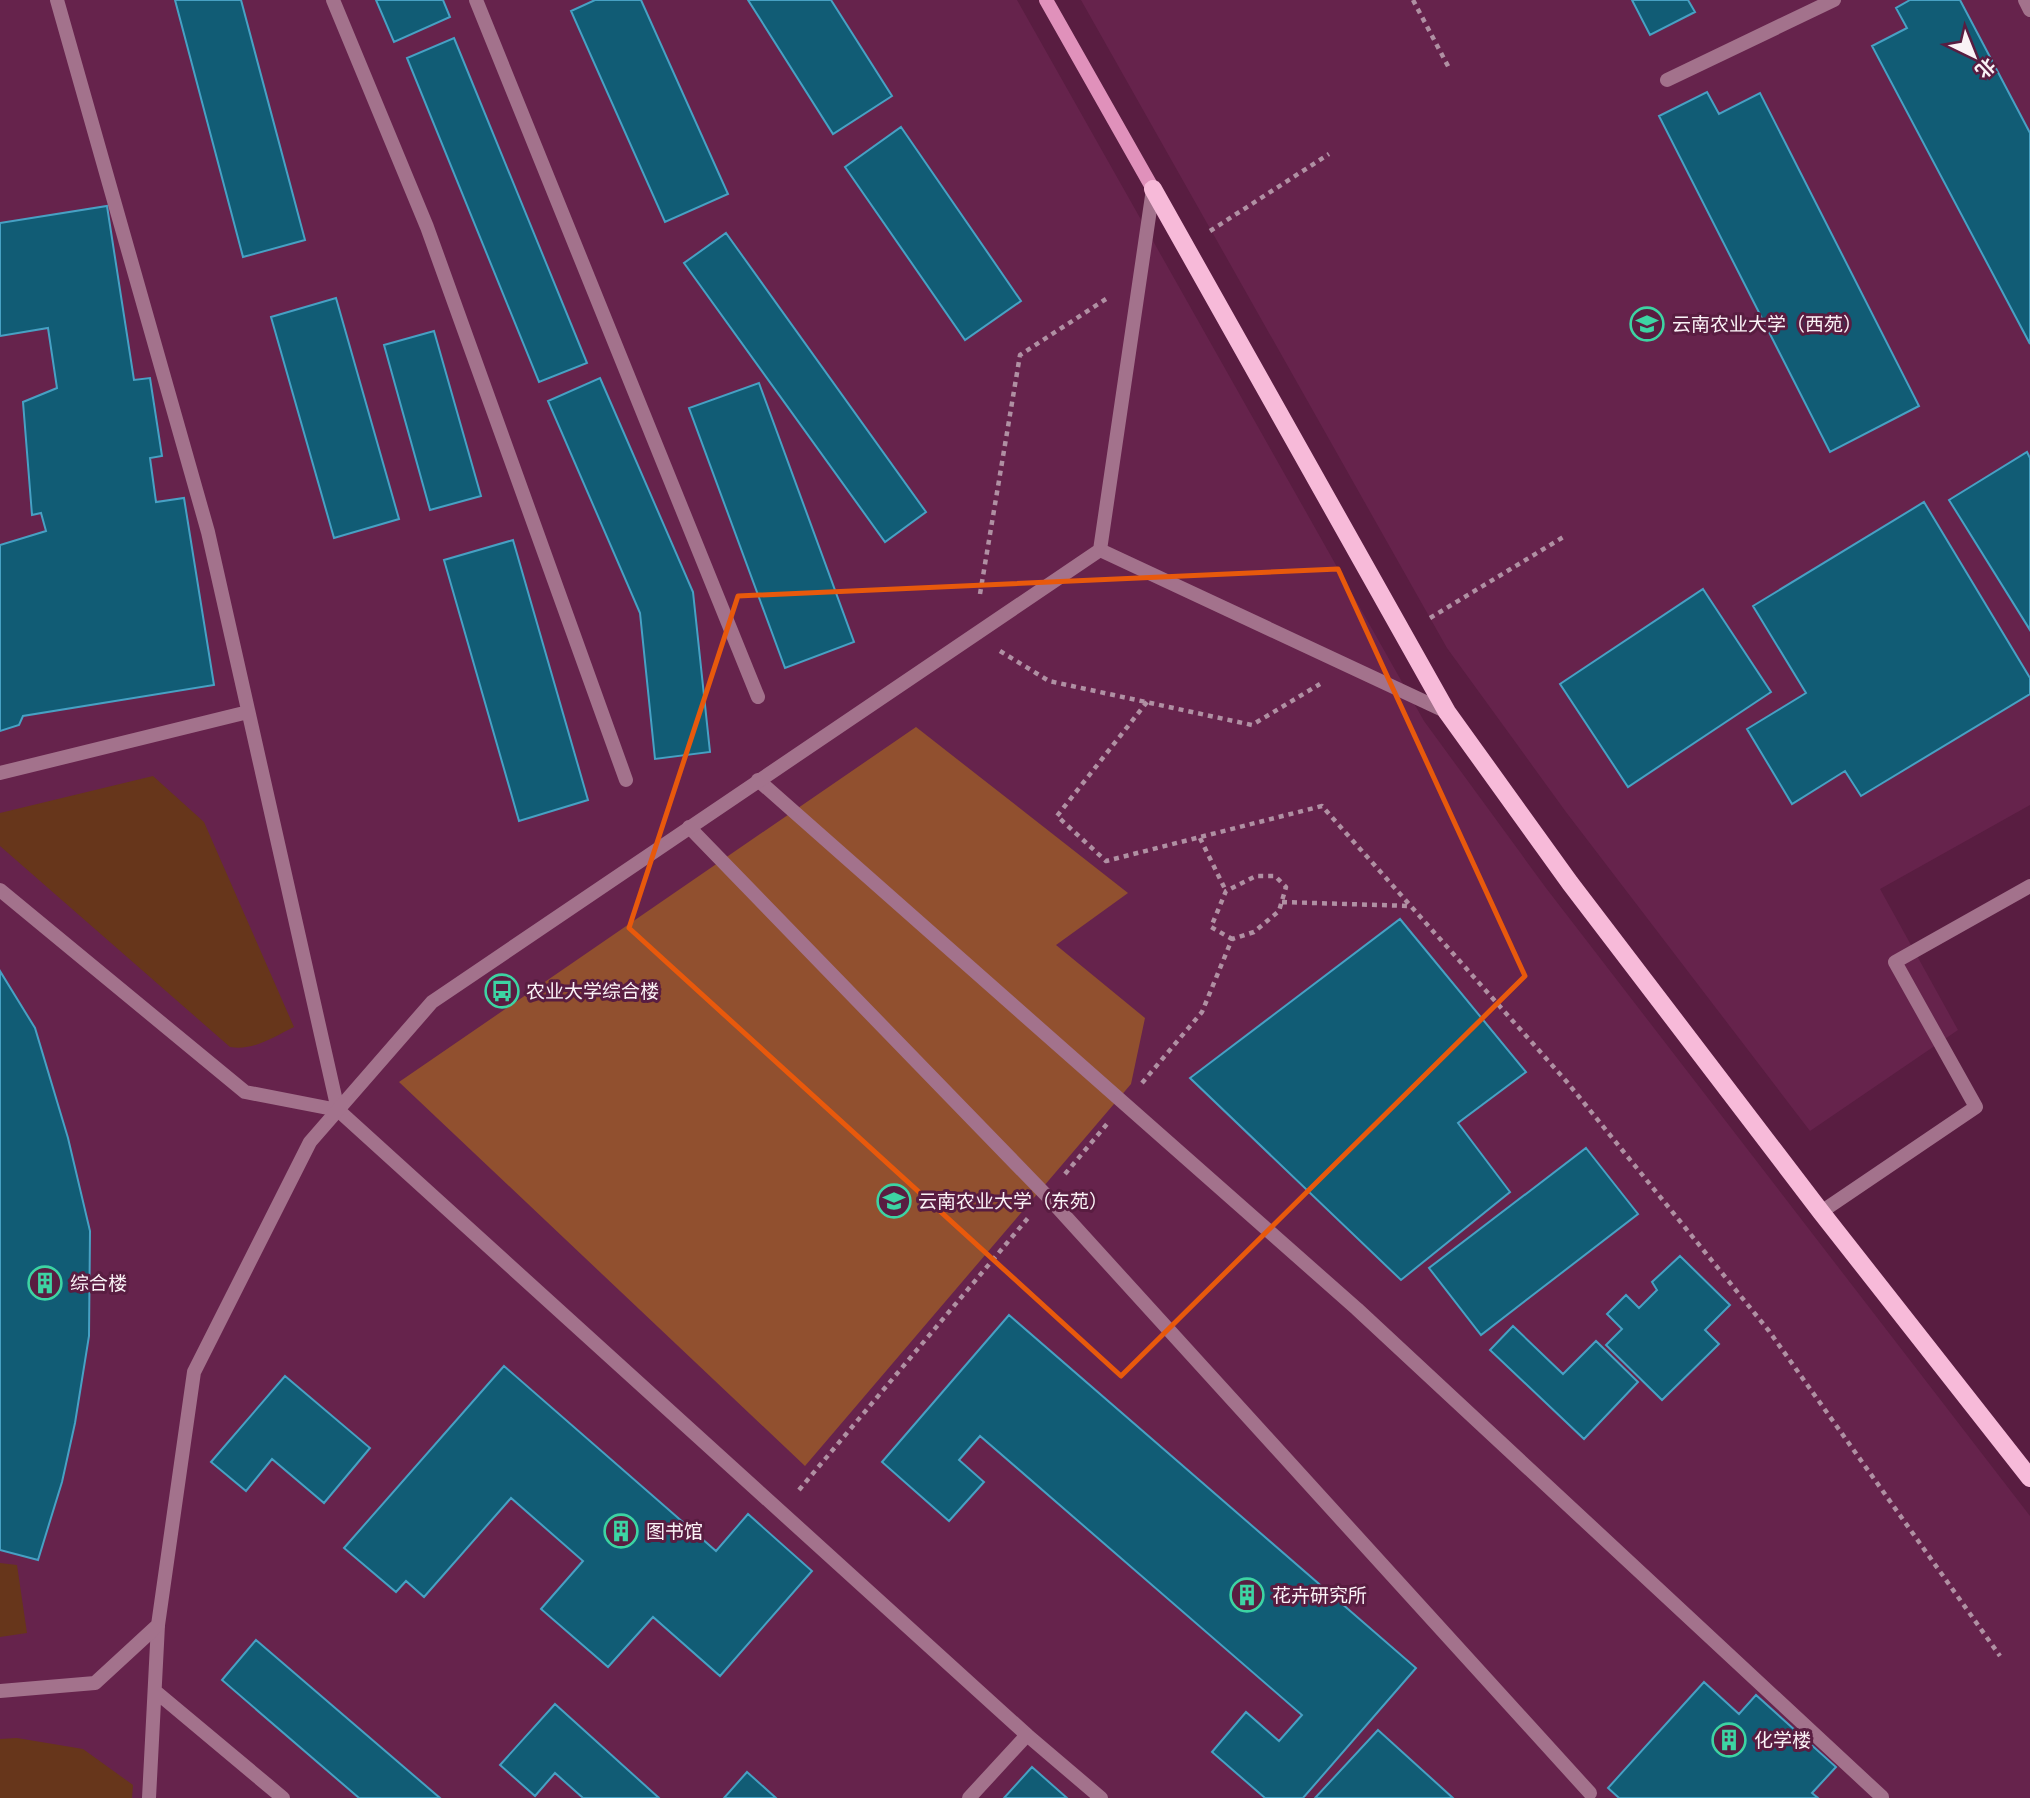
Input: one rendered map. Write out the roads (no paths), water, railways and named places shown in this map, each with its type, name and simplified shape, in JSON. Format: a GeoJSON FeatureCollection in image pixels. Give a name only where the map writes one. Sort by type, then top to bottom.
{"type":"FeatureCollection","features":[{"type":"Feature","properties":{"kind":"main road"},"geometry":{"type":"LineString","coordinates":[[1046,0],[1447,712],[1579,894],[1821,1212],[2030,1478]]}},
{"type":"Feature","properties":{"kind":"street"},"geometry":{"type":"LineString","coordinates":[[57,0],[208,532],[338,1110]]}},
{"type":"Feature","properties":{"kind":"street"},"geometry":{"type":"LineString","coordinates":[[333,0],[427,228],[626,780]]}},
{"type":"Feature","properties":{"kind":"street"},"geometry":{"type":"LineString","coordinates":[[476,0],[758,697]]}},
{"type":"Feature","properties":{"kind":"street"},"geometry":{"type":"LineString","coordinates":[[1667,80],[1834,0]]}},
{"type":"Feature","properties":{"kind":"street"},"geometry":{"type":"LineString","coordinates":[[2025,0],[2030,9]]}},
{"type":"Feature","properties":{"kind":"street"},"geometry":{"type":"LineString","coordinates":[[149,1798],[158,1625],[194,1372],[310,1142],[432,1002],[1100,550],[1153,189]]}},
{"type":"Feature","properties":{"kind":"street"},"geometry":{"type":"LineString","coordinates":[[1100,550],[1447,712]]}},
{"type":"Feature","properties":{"kind":"street"},"geometry":{"type":"LineString","coordinates":[[0,773],[248,712]]}},
{"type":"Feature","properties":{"kind":"street"},"geometry":{"type":"LineString","coordinates":[[758,780],[1357,1310],[1882,1797]]}},
{"type":"Feature","properties":{"kind":"street"},"geometry":{"type":"LineString","coordinates":[[690,827],[1047,1196],[1590,1793]]}},
{"type":"Feature","properties":{"kind":"street"},"geometry":{"type":"LineString","coordinates":[[1821,1212],[1976,1107],[1895,962],[2030,886]]}},
{"type":"Feature","properties":{"kind":"street"},"geometry":{"type":"LineString","coordinates":[[0,890],[245,1092],[338,1110],[1027,1735],[1101,1798]]}},
{"type":"Feature","properties":{"kind":"street"},"geometry":{"type":"LineString","coordinates":[[0,1690],[95,1683],[158,1625]]}},
{"type":"Feature","properties":{"kind":"street"},"geometry":{"type":"LineString","coordinates":[[155,1691],[283,1798]]}},
{"type":"Feature","properties":{"kind":"street"},"geometry":{"type":"LineString","coordinates":[[969,1798],[1027,1735]]}},
{"type":"Feature","properties":{"kind":"place","name":"云南农业大学（西苑）"},"geometry":{"type":"Point","coordinates":[1647,324]}},
{"type":"Feature","properties":{"kind":"place","name":"农业大学综合楼"},"geometry":{"type":"Point","coordinates":[502,991]}},
{"type":"Feature","properties":{"kind":"place","name":"云南农业大学（东苑）"},"geometry":{"type":"Point","coordinates":[894,1201]}},
{"type":"Feature","properties":{"kind":"place","name":"综合楼"},"geometry":{"type":"Point","coordinates":[45,1283]}},
{"type":"Feature","properties":{"kind":"place","name":"图书馆"},"geometry":{"type":"Point","coordinates":[621,1531]}},
{"type":"Feature","properties":{"kind":"place","name":"花卉研究所"},"geometry":{"type":"Point","coordinates":[1247,1595]}},
{"type":"Feature","properties":{"kind":"place","name":"化学楼"},"geometry":{"type":"Point","coordinates":[1729,1740]}}]}
